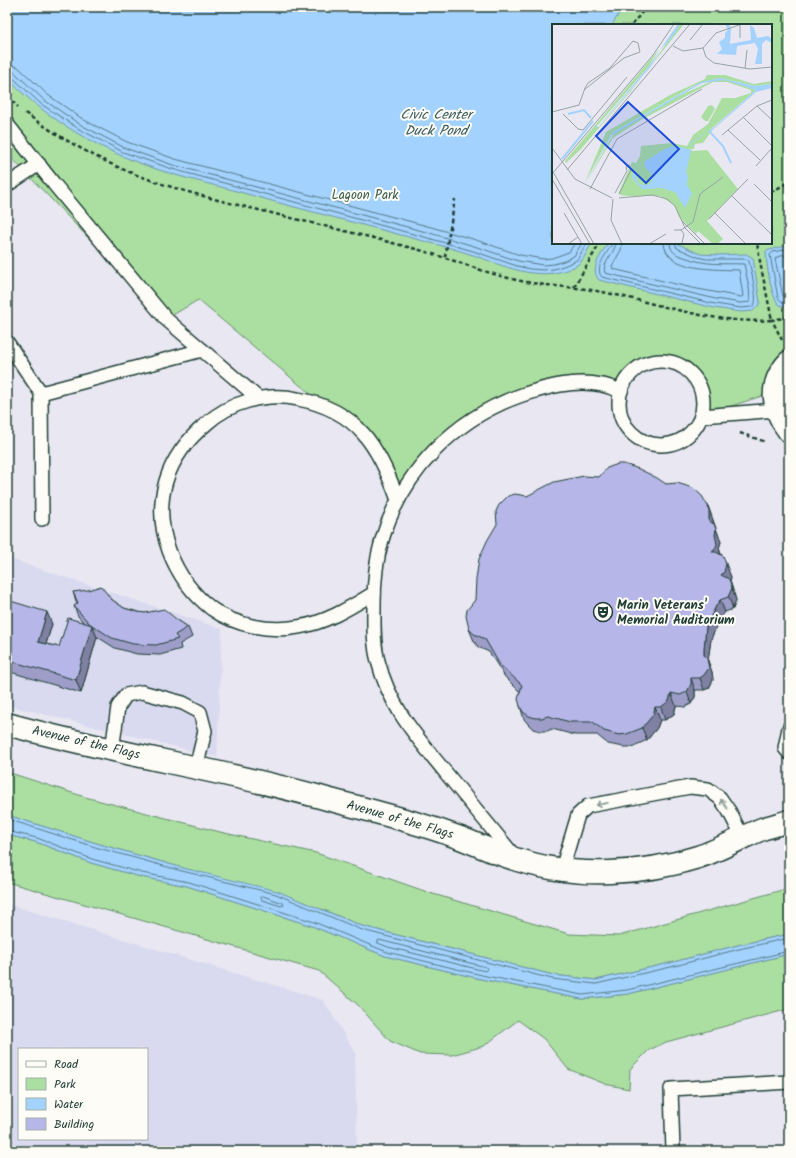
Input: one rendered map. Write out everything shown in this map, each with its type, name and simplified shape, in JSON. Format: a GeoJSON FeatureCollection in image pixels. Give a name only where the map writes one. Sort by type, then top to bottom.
{"type":"FeatureCollection","features":[{"type":"Feature","properties":{"kind":"street"},"geometry":{"type":"LineString","coordinates":[[787,354],[778,375],[774,396],[781,421],[789,431]]}},
{"type":"Feature","properties":{"kind":"street","name":"Avenue of the Flags"},"geometry":{"type":"LineString","coordinates":[[7,724],[72,741],[276,786],[424,826],[450,834],[517,860],[540,866],[562,869],[609,872],[654,867],[699,857],[762,829],[789,821]]}},
{"type":"Feature","properties":{"kind":"lane"},"geometry":{"type":"LineString","coordinates":[[7,124],[38,164],[166,319],[258,398]]}},
{"type":"Feature","properties":{"kind":"lane"},"geometry":{"type":"LineString","coordinates":[[7,185],[38,164]]}},
{"type":"Feature","properties":{"kind":"lane"},"geometry":{"type":"LineString","coordinates":[[7,342],[41,393],[42,519]]}},
{"type":"Feature","properties":{"kind":"lane"},"geometry":{"type":"LineString","coordinates":[[41,393],[202,350]]}},
{"type":"Feature","properties":{"kind":"lane"},"geometry":{"type":"LineString","coordinates":[[652,362],[674,364],[684,368],[692,375],[698,384],[702,395],[703,405],[701,416],[693,430],[680,441],[659,445],[648,443],[631,432],[624,423],[620,412],[621,391],[630,376],[642,366],[652,362]]}},
{"type":"Feature","properties":{"kind":"lane"},"geometry":{"type":"LineString","coordinates":[[517,860],[421,743],[395,705],[383,679],[377,659],[374,619],[374,593],[381,541],[398,500],[416,472],[434,450],[464,424],[502,403],[533,392],[570,383],[602,385],[621,391]]}},
{"type":"Feature","properties":{"kind":"lane"},"geometry":{"type":"LineString","coordinates":[[374,593],[347,609],[315,623],[299,627],[265,628],[228,618],[214,610],[189,586],[170,555],[162,520],[162,501],[165,488],[174,462],[184,446],[212,418],[226,409],[258,398],[291,397],[325,406],[342,415],[358,427],[372,443],[383,461],[398,500]]}},
{"type":"Feature","properties":{"kind":"lane"},"geometry":{"type":"LineString","coordinates":[[701,416],[777,410]]}},
{"type":"Feature","properties":{"kind":"lane"},"geometry":{"type":"LineString","coordinates":[[112,750],[118,707],[126,694],[142,692],[183,703],[200,712],[205,731],[196,768]]}},
{"type":"Feature","properties":{"kind":"lane"},"geometry":{"type":"LineString","coordinates":[[789,728],[785,748],[789,753]]}},
{"type":"Feature","properties":{"kind":"lane"},"geometry":{"type":"LineString","coordinates":[[562,869],[578,815],[588,806],[690,787],[708,789],[720,798],[729,811],[743,838]]}},
{"type":"Feature","properties":{"kind":"lane"},"geometry":{"type":"LineString","coordinates":[[673,1151],[671,1089],[789,1082]]}},
{"type":"Feature","properties":{"kind":"path"},"geometry":{"type":"LineString","coordinates":[[633,24],[646,7]]}},
{"type":"Feature","properties":{"kind":"path"},"geometry":{"type":"LineString","coordinates":[[7,96],[25,113],[69,141],[107,161],[142,177],[231,204],[413,248],[520,281],[602,291],[729,320],[755,322],[789,317]]}},
{"type":"Feature","properties":{"kind":"path"},"geometry":{"type":"LineString","coordinates":[[772,191],[789,182]]}},
{"type":"Feature","properties":{"kind":"path"},"geometry":{"type":"LineString","coordinates":[[445,257],[455,199]]}},
{"type":"Feature","properties":{"kind":"path"},"geometry":{"type":"LineString","coordinates":[[574,287],[599,244]]}},
{"type":"Feature","properties":{"kind":"path"},"geometry":{"type":"LineString","coordinates":[[757,244],[772,320],[787,354]]}},
{"type":"Feature","properties":{"kind":"path"},"geometry":{"type":"LineString","coordinates":[[738,432],[764,440],[770,445]]}},
{"type":"Feature","properties":{"kind":"shaded area"},"geometry":{"type":"Polygon","coordinates":[[[7,558],[222,629],[217,757],[7,705],[7,558]]]}},
{"type":"Feature","properties":{"kind":"shaded area"},"geometry":{"type":"Polygon","coordinates":[[[7,904],[323,1000],[355,1052],[357,1151],[7,1151],[7,904]]]}},
{"type":"Feature","properties":{"kind":"green space","name":"Lagoon Park"},"geometry":{"type":"Polygon","coordinates":[[[7,7],[789,7],[789,362],[768,394],[701,416],[701,393],[694,377],[678,366],[659,362],[641,367],[633,373],[621,391],[570,383],[464,424],[398,500],[383,461],[325,406],[198,300],[166,319],[7,153],[7,7]]]}},
{"type":"Feature","properties":{"kind":"green space"},"geometry":{"type":"Polygon","coordinates":[[[7,772],[85,797],[220,832],[316,853],[433,894],[569,934],[619,936],[789,888],[789,934],[596,980],[553,975],[362,926],[324,910],[96,843],[7,815],[7,772]]]}},
{"type":"Feature","properties":{"kind":"green space"},"geometry":{"type":"Polygon","coordinates":[[[7,835],[36,842],[91,863],[141,877],[187,886],[312,926],[385,956],[485,980],[582,999],[628,994],[789,954],[789,1009],[666,1042],[649,1050],[630,1069],[629,1089],[605,1084],[568,1069],[544,1039],[518,1020],[484,1046],[452,1055],[420,1054],[390,1041],[358,1005],[319,971],[7,882],[7,835]]]}},
{"type":"Feature","properties":{"kind":"water","name":"Civic Center Duck Pond"},"geometry":{"type":"Polygon","coordinates":[[[7,7],[623,7],[613,24],[552,24],[552,244],[591,244],[584,258],[575,266],[557,272],[544,274],[513,269],[450,248],[161,171],[106,149],[61,123],[20,91],[7,77],[7,7]]]}},
{"type":"Feature","properties":{"kind":"water"},"geometry":{"type":"Polygon","coordinates":[[[607,244],[678,244],[700,254],[746,254],[753,258],[760,302],[753,311],[741,312],[714,308],[599,280],[595,271],[600,256],[607,244]]]}},
{"type":"Feature","properties":{"kind":"water"},"geometry":{"type":"Polygon","coordinates":[[[789,245],[789,306],[783,306],[777,302],[774,296],[768,271],[766,251],[789,245]]]}},
{"type":"Feature","properties":{"kind":"water"},"geometry":{"type":"Polygon","coordinates":[[[7,815],[183,868],[277,891],[362,926],[553,975],[596,980],[789,934],[789,954],[628,994],[582,999],[485,980],[385,956],[312,926],[187,886],[141,877],[91,863],[36,842],[7,835],[7,815]]]}},
{"type":"Feature","properties":{"kind":"building","name":"Marin Veterans' Memorial Auditorium"},"geometry":{"type":"Polygon","coordinates":[[[618,464],[624,464],[639,469],[666,484],[677,483],[693,488],[702,496],[708,506],[709,521],[714,524],[716,529],[715,535],[717,544],[712,552],[716,552],[723,556],[726,564],[724,572],[721,575],[729,579],[732,588],[728,597],[720,600],[706,626],[704,655],[707,659],[709,668],[704,675],[700,678],[691,678],[691,684],[687,692],[680,695],[671,693],[669,701],[661,707],[655,707],[653,715],[642,728],[627,734],[619,735],[604,731],[593,722],[570,722],[548,716],[535,718],[523,712],[518,699],[522,685],[500,665],[485,639],[474,634],[469,629],[466,616],[467,610],[475,600],[479,559],[497,524],[496,511],[499,505],[508,496],[515,494],[527,496],[554,482],[584,476],[599,477],[607,468],[618,464]]]}},
{"type":"Feature","properties":{"kind":"building"},"geometry":{"type":"Polygon","coordinates":[[[101,586],[111,599],[124,608],[145,613],[164,609],[188,627],[175,635],[178,639],[156,645],[133,644],[112,638],[89,623],[74,606],[78,603],[73,592],[101,586]]]}},
{"type":"Feature","properties":{"kind":"building"},"geometry":{"type":"Polygon","coordinates":[[[7,600],[47,612],[38,642],[59,647],[68,618],[92,625],[76,680],[7,660],[7,600]]]}},
{"type":"Feature","properties":{"kind":"place","name":"Marin Veterans' Memorial Auditorium"},"geometry":{"type":"Point","coordinates":[603,612]}}]}
